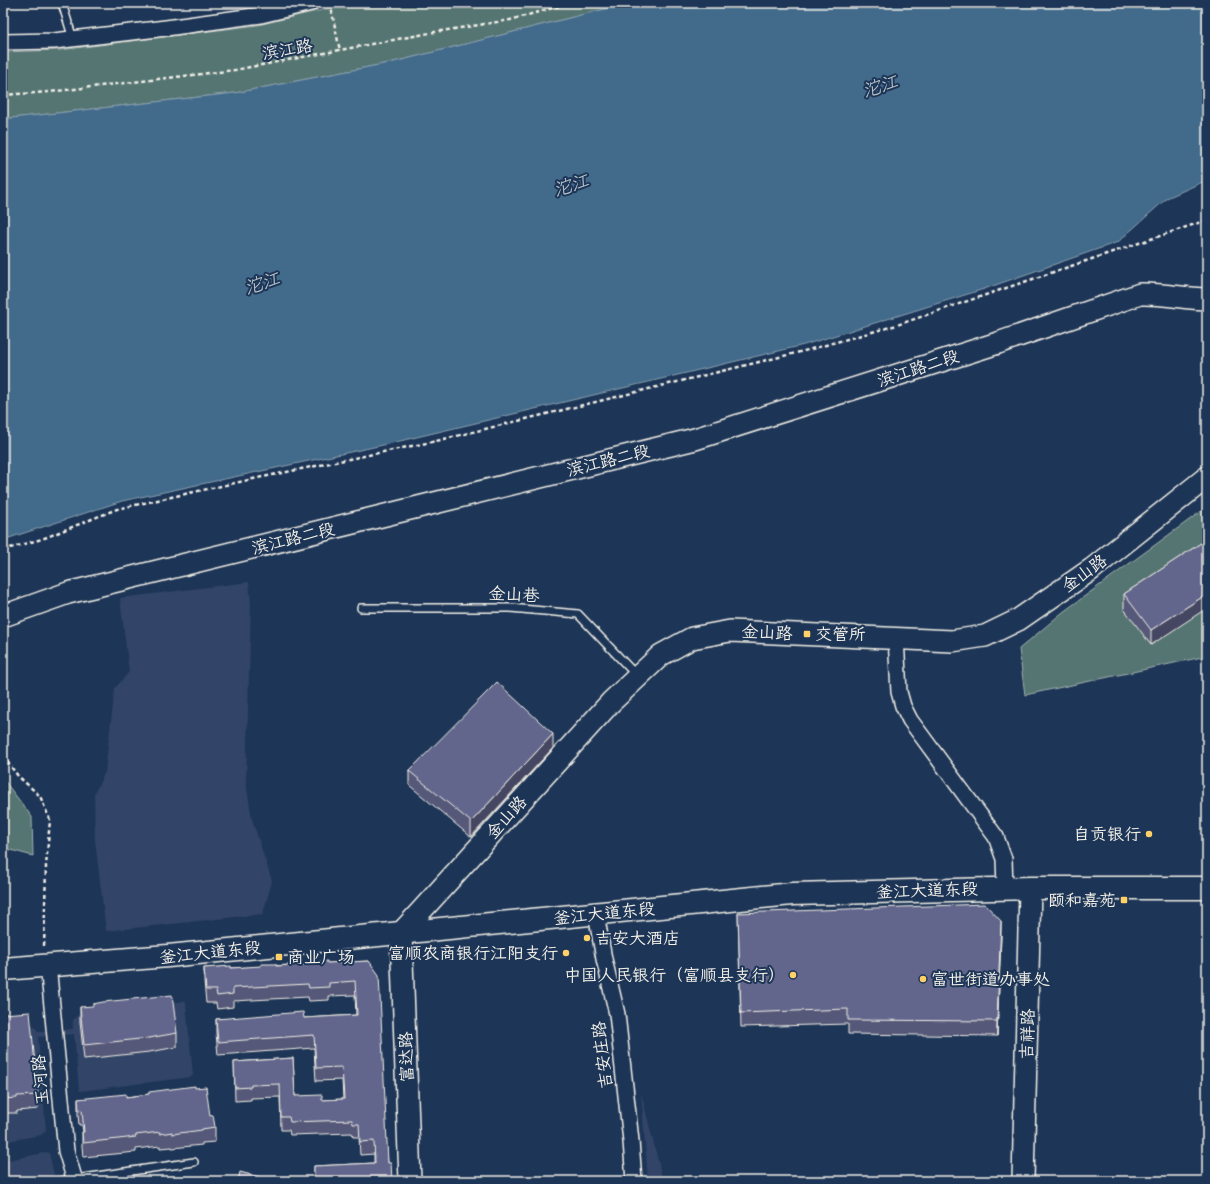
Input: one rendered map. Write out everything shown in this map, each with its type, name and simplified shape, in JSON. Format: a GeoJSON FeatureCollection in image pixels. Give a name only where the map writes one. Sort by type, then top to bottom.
{"type":"FeatureCollection","features":[{"type":"Feature","properties":{"kind":"main road","name":"釜江大道东段"},"geometry":{"type":"LineString","coordinates":[[3,969],[46,970],[279,957],[401,939],[792,894],[1005,888],[1030,894],[1207,900]]}},
{"type":"Feature","properties":{"kind":"main road","name":"釜江大道东段"},"geometry":{"type":"LineString","coordinates":[[401,939],[598,925],[794,906],[1030,894],[1207,888]]}},
{"type":"Feature","properties":{"kind":"main road","name":"釜江大道东段"},"geometry":{"type":"LineString","coordinates":[[3,979],[46,970]]}},
{"type":"Feature","properties":{"kind":"street"},"geometry":{"type":"LineString","coordinates":[[3,42],[54,41],[166,28],[261,15],[312,3]]}},
{"type":"Feature","properties":{"kind":"street","name":"滨江路二段"},"geometry":{"type":"LineString","coordinates":[[3,616],[68,593],[695,439],[998,343],[1140,294],[1155,293],[1193,299],[1207,299]]}},
{"type":"Feature","properties":{"kind":"street","name":"金山路"},"geometry":{"type":"LineString","coordinates":[[401,939],[611,702],[661,655],[692,638],[730,630],[952,641],[985,636],[1018,620],[1092,569],[1207,477]]}},
{"type":"Feature","properties":{"kind":"street"},"geometry":{"type":"LineString","coordinates":[[896,638],[899,692],[903,706],[910,720],[996,837],[1004,859],[1005,888]]}},
{"type":"Feature","properties":{"kind":"street","name":"吉祥路"},"geometry":{"type":"LineString","coordinates":[[1023,1181],[1030,894]]}},
{"type":"Feature","properties":{"kind":"street","name":"吉安庄路"},"geometry":{"type":"LineString","coordinates":[[598,925],[604,959],[617,1014],[634,1181]]}},
{"type":"Feature","properties":{"kind":"street","name":"富达路"},"geometry":{"type":"LineString","coordinates":[[401,939],[410,1181]]}},
{"type":"Feature","properties":{"kind":"street","name":"玉河路"},"geometry":{"type":"LineString","coordinates":[[46,970],[70,1180]]}},
{"type":"Feature","properties":{"kind":"lane"},"geometry":{"type":"LineString","coordinates":[[62,3],[73,39]]}},
{"type":"Feature","properties":{"kind":"lane","name":"金山巷"},"geometry":{"type":"LineString","coordinates":[[361,608],[510,608],[578,614],[638,677]]}},
{"type":"Feature","properties":{"kind":"lane"},"geometry":{"type":"LineString","coordinates":[[70,1180],[194,1162]]}},
{"type":"Feature","properties":{"kind":"path"},"geometry":{"type":"LineString","coordinates":[[330,3],[340,51]]}},
{"type":"Feature","properties":{"kind":"path","name":"滨江路"},"geometry":{"type":"LineString","coordinates":[[3,95],[49,92],[235,70],[435,32],[510,20],[571,3]]}},
{"type":"Feature","properties":{"kind":"path"},"geometry":{"type":"LineString","coordinates":[[4,551],[42,539],[116,509],[436,441],[808,350],[896,325],[1207,220]]}},
{"type":"Feature","properties":{"kind":"path"},"geometry":{"type":"LineString","coordinates":[[3,756],[18,776],[40,796],[50,820],[46,866],[46,970]]}},
{"type":"Feature","properties":{"kind":"shaded area","name":"商业广场"},"geometry":{"type":"Polygon","coordinates":[[[249,582],[251,603],[246,782],[252,819],[272,881],[263,914],[106,931],[95,840],[94,794],[105,772],[115,688],[129,672],[120,598],[249,582]]]}},
{"type":"Feature","properties":{"kind":"shaded area"},"geometry":{"type":"Polygon","coordinates":[[[185,1001],[193,1075],[191,1077],[81,1091],[79,1090],[74,1034],[38,1037],[46,1130],[41,1135],[3,1142],[3,1015],[20,1014],[36,1028],[38,1032],[73,1029],[73,1020],[78,1015],[185,1001]]]}},
{"type":"Feature","properties":{"kind":"shaded area"},"geometry":{"type":"Polygon","coordinates":[[[641,1092],[663,1181],[648,1181],[641,1092]]]}},
{"type":"Feature","properties":{"kind":"shaded area"},"geometry":{"type":"Polygon","coordinates":[[[49,1152],[54,1175],[30,1181],[3,1181],[3,1161],[49,1152]]]}},
{"type":"Feature","properties":{"kind":"green space"},"geometry":{"type":"Polygon","coordinates":[[[351,3],[629,3],[394,62],[235,93],[3,119],[3,52],[60,50],[258,25],[351,3]]]}},
{"type":"Feature","properties":{"kind":"green space"},"geometry":{"type":"Polygon","coordinates":[[[1207,507],[1207,656],[1025,695],[1019,649],[1063,612],[1207,507]]]}},
{"type":"Feature","properties":{"kind":"green space"},"geometry":{"type":"Polygon","coordinates":[[[3,779],[32,817],[33,856],[3,848],[3,779]]]}},
{"type":"Feature","properties":{"kind":"water","name":"沱江"},"geometry":{"type":"Polygon","coordinates":[[[629,3],[1207,3],[1207,180],[1167,198],[1118,242],[984,289],[804,345],[383,445],[122,501],[3,540],[3,119],[235,93],[394,62],[629,3]]]}},
{"type":"Feature","properties":{"kind":"building"},"geometry":{"type":"Polygon","coordinates":[[[1207,539],[1207,594],[1151,630],[1124,594],[1207,539]]]}},
{"type":"Feature","properties":{"kind":"building"},"geometry":{"type":"Polygon","coordinates":[[[497,682],[553,734],[471,822],[409,771],[497,682]]]}},
{"type":"Feature","properties":{"kind":"building"},"geometry":{"type":"Polygon","coordinates":[[[985,904],[1001,921],[997,1021],[848,1020],[848,1009],[741,1013],[738,913],[985,904]]]}},
{"type":"Feature","properties":{"kind":"building"},"geometry":{"type":"Polygon","coordinates":[[[327,961],[327,963],[369,961],[379,975],[388,1163],[391,1163],[392,1181],[314,1181],[314,1166],[375,1163],[374,1141],[360,1142],[359,1124],[353,1124],[352,1120],[290,1122],[289,1117],[281,1117],[280,1084],[251,1085],[251,1087],[235,1088],[234,1062],[293,1058],[295,1096],[322,1095],[322,1100],[344,1099],[342,1067],[316,1068],[314,1035],[218,1042],[216,1019],[303,1012],[304,1018],[357,1015],[355,981],[329,983],[329,987],[309,988],[308,984],[233,988],[233,994],[217,996],[216,990],[206,990],[204,968],[261,966],[261,964],[276,964],[276,966],[309,964],[309,962],[327,961]]]}},
{"type":"Feature","properties":{"kind":"building"},"geometry":{"type":"Polygon","coordinates":[[[172,995],[177,1033],[149,1038],[84,1045],[80,1007],[93,1006],[93,1004],[103,1002],[172,995]]]}},
{"type":"Feature","properties":{"kind":"building"},"geometry":{"type":"Polygon","coordinates":[[[30,1012],[38,1095],[17,1096],[17,1098],[3,1099],[3,1014],[30,1012]]]}},
{"type":"Feature","properties":{"kind":"building"},"geometry":{"type":"Polygon","coordinates":[[[195,1086],[195,1088],[206,1087],[210,1116],[213,1115],[215,1127],[172,1134],[172,1132],[160,1134],[160,1132],[136,1135],[136,1137],[83,1143],[82,1132],[84,1132],[82,1110],[79,1111],[78,1099],[126,1094],[126,1097],[149,1094],[149,1092],[195,1086]]]}},
{"type":"Feature","properties":{"kind":"building"},"geometry":{"type":"Polygon","coordinates":[[[240,1172],[271,1180],[238,1181],[240,1172]]]}},
{"type":"Feature","properties":{"kind":"place","name":"交管所"},"geometry":{"type":"Point","coordinates":[807,634]}},
{"type":"Feature","properties":{"kind":"place","name":"自贡银行"},"geometry":{"type":"Point","coordinates":[1149,834]}},
{"type":"Feature","properties":{"kind":"place","name":"颐和嘉苑"},"geometry":{"type":"Point","coordinates":[1124,900]}},
{"type":"Feature","properties":{"kind":"place","name":"吉安大酒店"},"geometry":{"type":"Point","coordinates":[587,938]}},
{"type":"Feature","properties":{"kind":"place","name":"富顺农商银行江阳支行"},"geometry":{"type":"Point","coordinates":[566,953]}},
{"type":"Feature","properties":{"kind":"place","name":"商业广场"},"geometry":{"type":"Point","coordinates":[279,957]}},
{"type":"Feature","properties":{"kind":"place","name":"中国人民银行（富顺县支行）"},"geometry":{"type":"Point","coordinates":[793,975]}},
{"type":"Feature","properties":{"kind":"place","name":"富世街道办事处"},"geometry":{"type":"Point","coordinates":[923,979]}}]}
